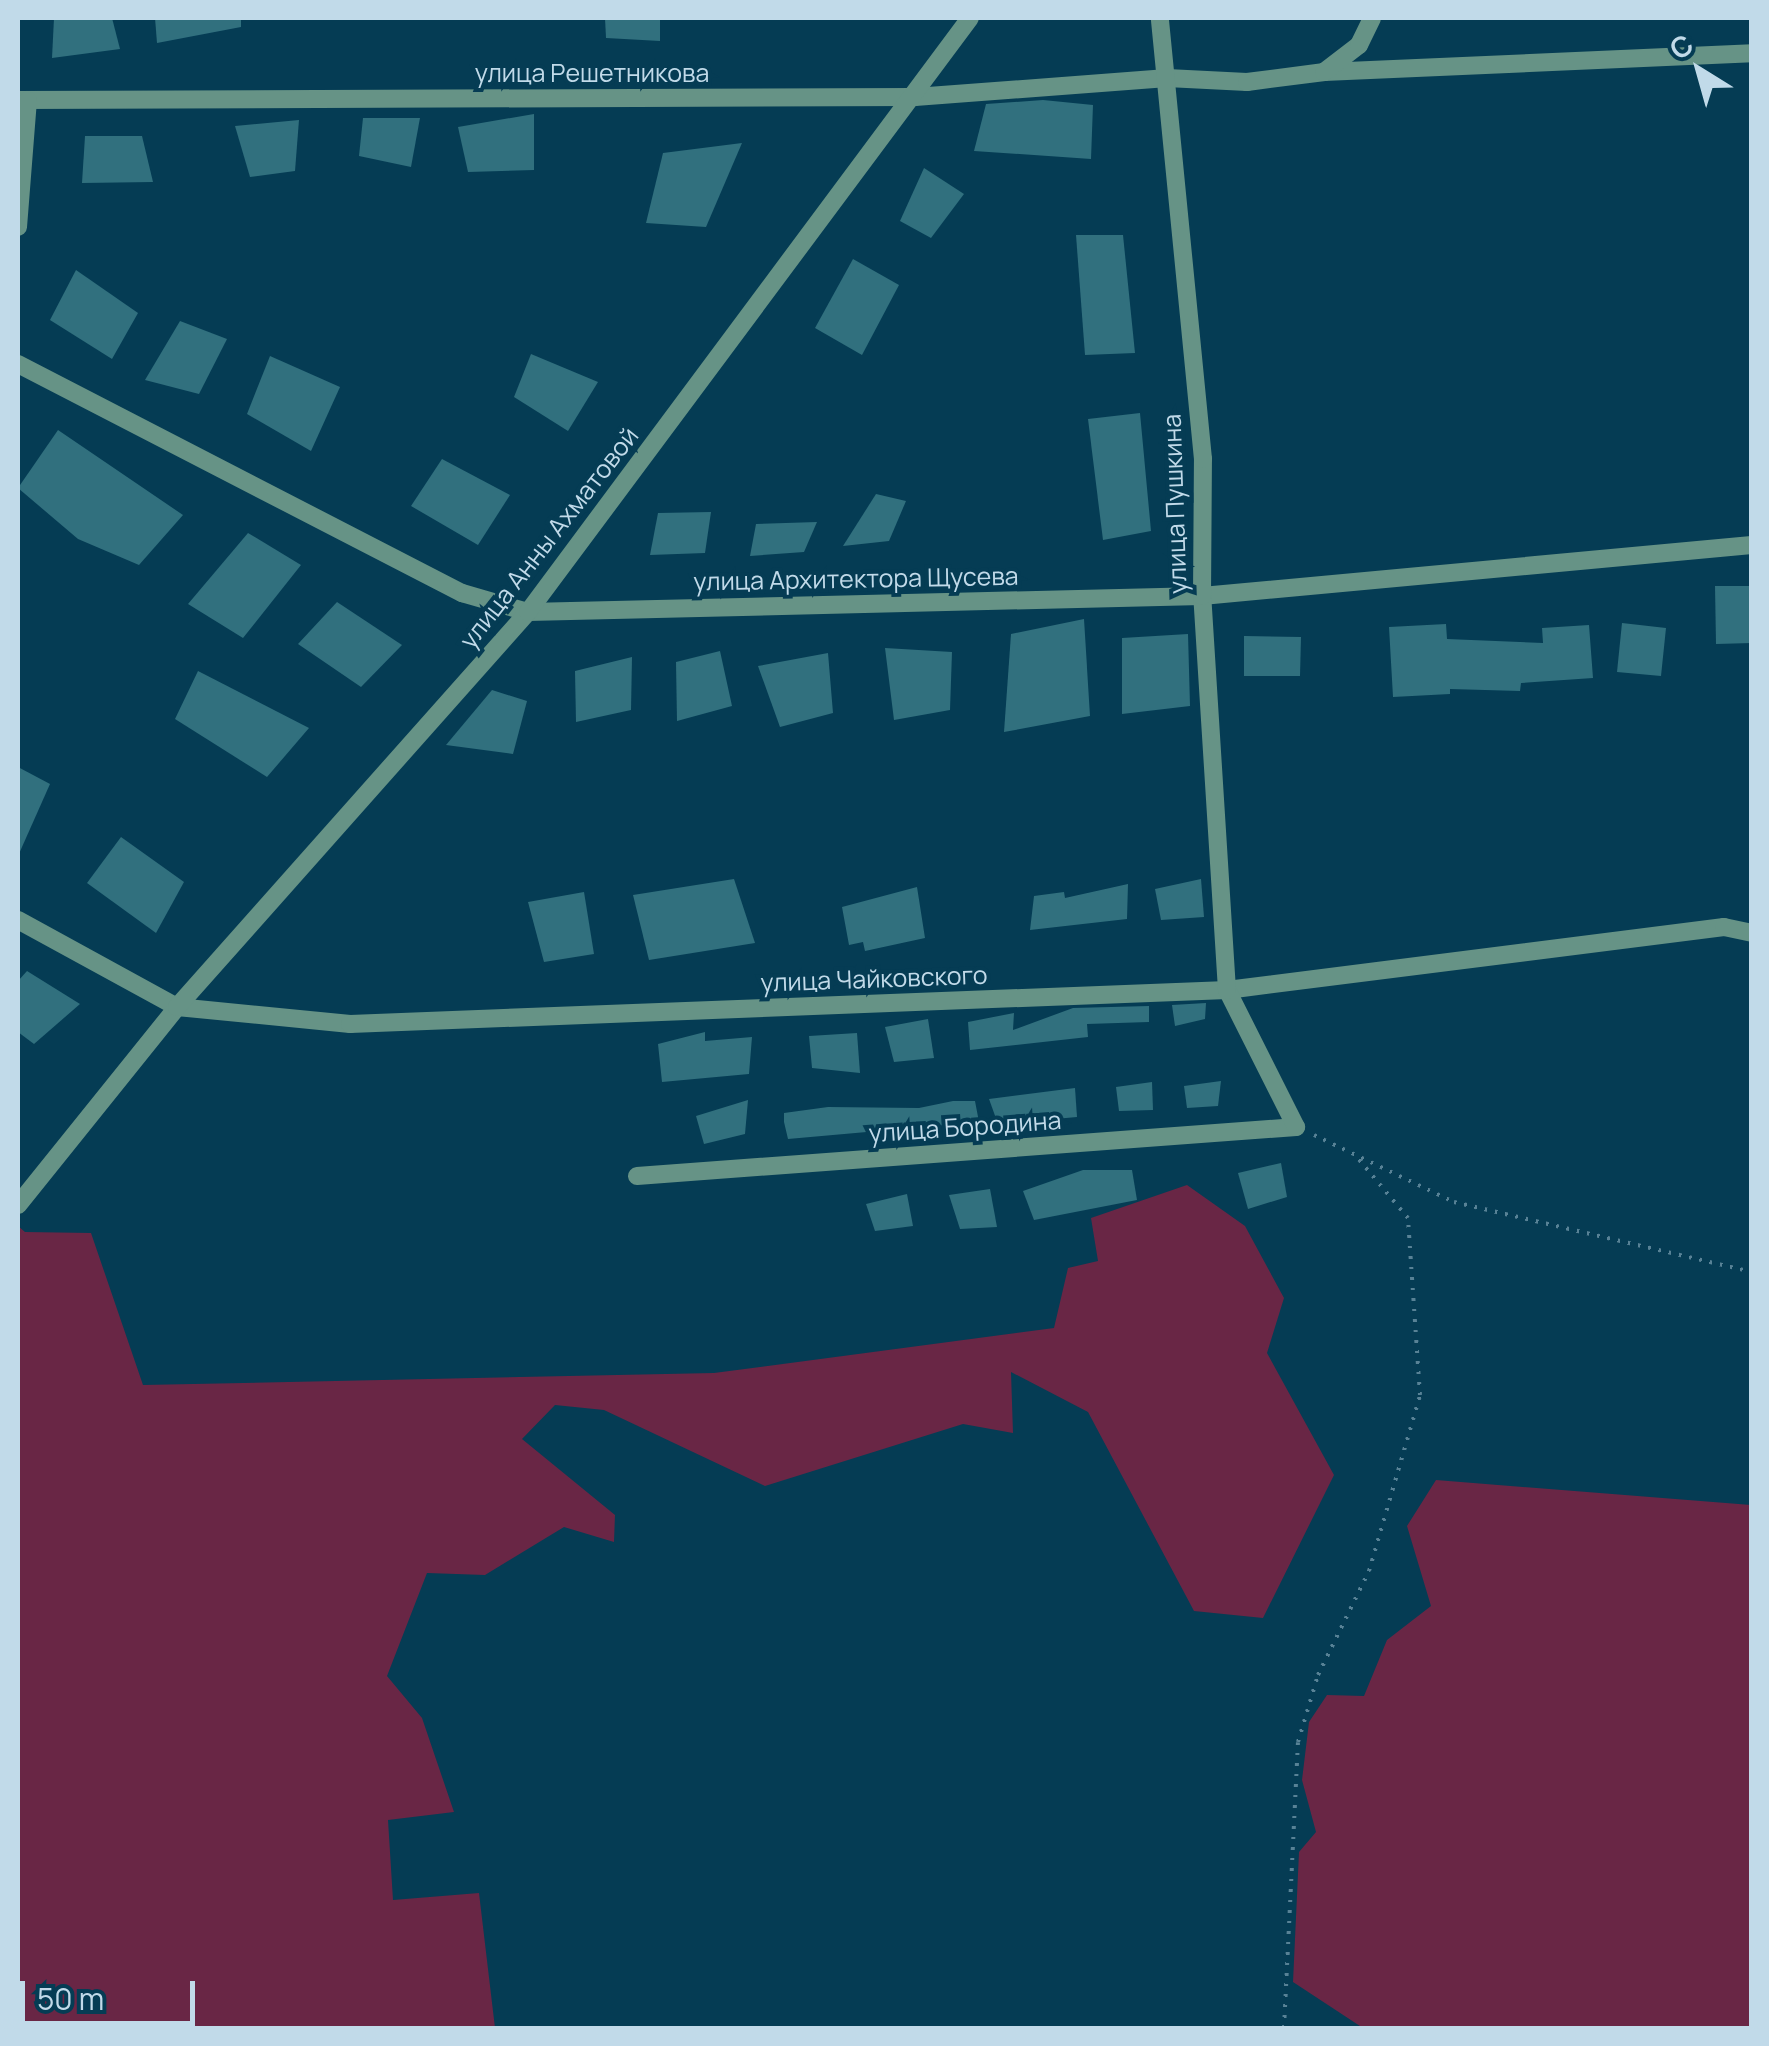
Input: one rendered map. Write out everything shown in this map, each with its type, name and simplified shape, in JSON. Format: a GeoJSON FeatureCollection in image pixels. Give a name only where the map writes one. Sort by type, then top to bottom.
{"type":"FeatureCollection","features":[{"type":"Feature","properties":{"kind":"street","name":"улица Анны Ахматовой"},"geometry":{"type":"LineString","coordinates":[[18,1205],[136,1064],[177,1007],[528,612],[915,97],[970,18]]}},
{"type":"Feature","properties":{"kind":"street","name":"улица Пушкина"},"geometry":{"type":"LineString","coordinates":[[1160,18],[1203,459],[1202,596],[1226,990]]}},
{"type":"Feature","properties":{"kind":"street"},"geometry":{"type":"LineString","coordinates":[[1324,72],[1358,45],[1372,18]]}},
{"type":"Feature","properties":{"kind":"street"},"geometry":{"type":"LineString","coordinates":[[1324,72],[1752,52]]}},
{"type":"Feature","properties":{"kind":"street","name":"улица Решетникова"},"geometry":{"type":"LineString","coordinates":[[23,100],[915,97],[1166,78],[1247,82],[1324,72]]}},
{"type":"Feature","properties":{"kind":"street"},"geometry":{"type":"LineString","coordinates":[[18,228],[23,100]]}},
{"type":"Feature","properties":{"kind":"street","name":"улица Архитектора Щусева"},"geometry":{"type":"LineString","coordinates":[[18,364],[462,594],[528,612],[1202,596],[1752,546]]}},
{"type":"Feature","properties":{"kind":"street","name":"улица Чайковского"},"geometry":{"type":"LineString","coordinates":[[18,920],[177,1007],[350,1024],[1226,990],[1724,927],[1752,933]]}},
{"type":"Feature","properties":{"kind":"street"},"geometry":{"type":"LineString","coordinates":[[1226,990],[1296,1127]]}},
{"type":"Feature","properties":{"kind":"street","name":"улица Бородина"},"geometry":{"type":"LineString","coordinates":[[638,1176],[1296,1127]]}},
{"type":"Feature","properties":{"kind":"path"},"geometry":{"type":"LineString","coordinates":[[1296,1127],[1454,1202],[1752,1272]]}},
{"type":"Feature","properties":{"kind":"path"},"geometry":{"type":"LineString","coordinates":[[1284,2028],[1298,1742],[1318,1675],[1369,1571],[1420,1395],[1408,1218],[1356,1156]]}},
{"type":"Feature","properties":{"kind":"shaded area"},"geometry":{"type":"Polygon","coordinates":[[[1187,1185],[1245,1226],[1284,1298],[1267,1353],[1334,1475],[1263,1618],[1194,1611],[1088,1412],[1011,1372],[1013,1433],[963,1424],[765,1486],[604,1410],[555,1405],[522,1439],[615,1515],[614,1542],[564,1527],[485,1575],[427,1573],[387,1676],[422,1718],[454,1812],[388,1820],[393,1900],[479,1893],[495,2028],[18,2028],[18,1226],[25,1232],[91,1233],[143,1385],[714,1373],[1054,1328],[1068,1268],[1098,1261],[1091,1218],[1187,1185]]]}},
{"type":"Feature","properties":{"kind":"shaded area"},"geometry":{"type":"Polygon","coordinates":[[[1436,1480],[1751,1505],[1751,2028],[1363,2028],[1293,1982],[1299,1852],[1316,1832],[1302,1780],[1309,1722],[1327,1695],[1364,1696],[1387,1640],[1431,1606],[1407,1526],[1436,1480]]]}},
{"type":"Feature","properties":{"kind":"building"},"geometry":{"type":"Polygon","coordinates":[[[54,18],[112,18],[120,49],[52,58],[54,18]]]}},
{"type":"Feature","properties":{"kind":"building"},"geometry":{"type":"Polygon","coordinates":[[[155,18],[241,18],[241,27],[157,43],[155,18]]]}},
{"type":"Feature","properties":{"kind":"building"},"geometry":{"type":"Polygon","coordinates":[[[605,18],[660,18],[660,41],[606,38],[605,18]]]}},
{"type":"Feature","properties":{"kind":"building"},"geometry":{"type":"Polygon","coordinates":[[[1043,100],[1093,105],[1091,159],[974,151],[986,104],[1043,100]]]}},
{"type":"Feature","properties":{"kind":"building"},"geometry":{"type":"Polygon","coordinates":[[[534,114],[534,170],[468,172],[458,127],[534,114]]]}},
{"type":"Feature","properties":{"kind":"building"},"geometry":{"type":"Polygon","coordinates":[[[363,118],[420,118],[411,167],[359,156],[363,118]]]}},
{"type":"Feature","properties":{"kind":"building"},"geometry":{"type":"Polygon","coordinates":[[[299,120],[295,171],[250,177],[235,126],[299,120]]]}},
{"type":"Feature","properties":{"kind":"building"},"geometry":{"type":"Polygon","coordinates":[[[85,136],[142,136],[153,182],[82,183],[85,136]]]}},
{"type":"Feature","properties":{"kind":"building"},"geometry":{"type":"Polygon","coordinates":[[[742,143],[706,227],[646,223],[663,153],[742,143]]]}},
{"type":"Feature","properties":{"kind":"building"},"geometry":{"type":"Polygon","coordinates":[[[924,168],[964,194],[931,238],[900,221],[924,168]]]}},
{"type":"Feature","properties":{"kind":"building"},"geometry":{"type":"Polygon","coordinates":[[[1076,235],[1123,235],[1135,353],[1085,355],[1076,235]]]}},
{"type":"Feature","properties":{"kind":"building"},"geometry":{"type":"Polygon","coordinates":[[[853,259],[899,285],[862,355],[815,328],[853,259]]]}},
{"type":"Feature","properties":{"kind":"building"},"geometry":{"type":"Polygon","coordinates":[[[76,270],[138,313],[112,359],[50,320],[76,270]]]}},
{"type":"Feature","properties":{"kind":"building"},"geometry":{"type":"Polygon","coordinates":[[[180,321],[227,339],[199,394],[145,380],[180,321]]]}},
{"type":"Feature","properties":{"kind":"building"},"geometry":{"type":"Polygon","coordinates":[[[531,354],[598,382],[568,431],[514,397],[531,354]]]}},
{"type":"Feature","properties":{"kind":"building"},"geometry":{"type":"Polygon","coordinates":[[[270,356],[340,387],[311,451],[247,414],[270,356]]]}},
{"type":"Feature","properties":{"kind":"building"},"geometry":{"type":"Polygon","coordinates":[[[1140,413],[1151,531],[1103,540],[1088,419],[1140,413]]]}},
{"type":"Feature","properties":{"kind":"building"},"geometry":{"type":"Polygon","coordinates":[[[58,430],[183,515],[139,565],[78,539],[18,488],[58,430]]]}},
{"type":"Feature","properties":{"kind":"building"},"geometry":{"type":"Polygon","coordinates":[[[442,459],[510,495],[478,545],[411,506],[442,459]]]}},
{"type":"Feature","properties":{"kind":"building"},"geometry":{"type":"Polygon","coordinates":[[[876,494],[906,501],[889,541],[843,546],[876,494]]]}},
{"type":"Feature","properties":{"kind":"building"},"geometry":{"type":"Polygon","coordinates":[[[711,512],[705,553],[650,555],[658,513],[711,512]]]}},
{"type":"Feature","properties":{"kind":"building"},"geometry":{"type":"Polygon","coordinates":[[[817,522],[804,552],[750,556],[756,524],[817,522]]]}},
{"type":"Feature","properties":{"kind":"building"},"geometry":{"type":"Polygon","coordinates":[[[248,533],[301,565],[243,638],[188,604],[248,533]]]}},
{"type":"Feature","properties":{"kind":"building"},"geometry":{"type":"Polygon","coordinates":[[[1715,586],[1752,586],[1752,643],[1716,644],[1715,586]]]}},
{"type":"Feature","properties":{"kind":"building"},"geometry":{"type":"Polygon","coordinates":[[[337,602],[402,645],[361,687],[298,644],[337,602]]]}},
{"type":"Feature","properties":{"kind":"building"},"geometry":{"type":"Polygon","coordinates":[[[1084,619],[1090,716],[1004,732],[1011,634],[1084,619]]]}},
{"type":"Feature","properties":{"kind":"building"},"geometry":{"type":"Polygon","coordinates":[[[1622,623],[1666,628],[1661,676],[1617,672],[1622,623]]]}},
{"type":"Feature","properties":{"kind":"building"},"geometry":{"type":"Polygon","coordinates":[[[1446,624],[1447,639],[1543,643],[1542,628],[1589,625],[1593,678],[1521,683],[1520,691],[1450,689],[1450,694],[1393,697],[1389,627],[1446,624]]]}},
{"type":"Feature","properties":{"kind":"building"},"geometry":{"type":"Polygon","coordinates":[[[1188,634],[1190,706],[1122,714],[1122,638],[1188,634]]]}},
{"type":"Feature","properties":{"kind":"building"},"geometry":{"type":"Polygon","coordinates":[[[1244,636],[1301,637],[1300,676],[1244,676],[1244,636]]]}},
{"type":"Feature","properties":{"kind":"building"},"geometry":{"type":"Polygon","coordinates":[[[885,648],[952,652],[950,710],[894,720],[885,648]]]}},
{"type":"Feature","properties":{"kind":"building"},"geometry":{"type":"Polygon","coordinates":[[[720,651],[732,706],[677,721],[676,662],[720,651]]]}},
{"type":"Feature","properties":{"kind":"building"},"geometry":{"type":"Polygon","coordinates":[[[828,653],[833,713],[780,727],[758,666],[828,653]]]}},
{"type":"Feature","properties":{"kind":"building"},"geometry":{"type":"Polygon","coordinates":[[[632,657],[631,710],[576,722],[575,671],[632,657]]]}},
{"type":"Feature","properties":{"kind":"building"},"geometry":{"type":"Polygon","coordinates":[[[198,671],[309,728],[267,777],[175,719],[198,671]]]}},
{"type":"Feature","properties":{"kind":"building"},"geometry":{"type":"Polygon","coordinates":[[[492,690],[527,701],[513,754],[446,745],[492,690]]]}},
{"type":"Feature","properties":{"kind":"building"},"geometry":{"type":"Polygon","coordinates":[[[18,767],[50,784],[18,856],[18,767]]]}},
{"type":"Feature","properties":{"kind":"building"},"geometry":{"type":"Polygon","coordinates":[[[121,837],[184,882],[156,933],[87,883],[121,837]]]}},
{"type":"Feature","properties":{"kind":"building"},"geometry":{"type":"Polygon","coordinates":[[[734,879],[755,943],[649,960],[633,895],[734,879]]]}},
{"type":"Feature","properties":{"kind":"building"},"geometry":{"type":"Polygon","coordinates":[[[1201,879],[1204,917],[1161,920],[1155,889],[1201,879]]]}},
{"type":"Feature","properties":{"kind":"building"},"geometry":{"type":"Polygon","coordinates":[[[1128,884],[1127,919],[1030,930],[1034,896],[1064,892],[1065,898],[1128,884]]]}},
{"type":"Feature","properties":{"kind":"building"},"geometry":{"type":"Polygon","coordinates":[[[917,887],[925,938],[865,951],[863,942],[849,945],[842,907],[917,887]]]}},
{"type":"Feature","properties":{"kind":"building"},"geometry":{"type":"Polygon","coordinates":[[[584,892],[594,954],[544,962],[528,902],[584,892]]]}},
{"type":"Feature","properties":{"kind":"building"},"geometry":{"type":"Polygon","coordinates":[[[27,971],[80,1004],[34,1044],[18,1032],[18,981],[27,971]]]}},
{"type":"Feature","properties":{"kind":"building"},"geometry":{"type":"Polygon","coordinates":[[[1206,1003],[1205,1019],[1175,1026],[1172,1005],[1206,1003]]]}},
{"type":"Feature","properties":{"kind":"building"},"geometry":{"type":"Polygon","coordinates":[[[1149,1006],[1149,1022],[1087,1024],[1088,1037],[970,1050],[968,1022],[1014,1013],[1013,1030],[1073,1008],[1149,1006]]]}},
{"type":"Feature","properties":{"kind":"building"},"geometry":{"type":"Polygon","coordinates":[[[928,1019],[934,1058],[894,1062],[885,1027],[928,1019]]]}},
{"type":"Feature","properties":{"kind":"building"},"geometry":{"type":"Polygon","coordinates":[[[705,1032],[705,1041],[752,1037],[749,1074],[662,1082],[658,1044],[705,1032]]]}},
{"type":"Feature","properties":{"kind":"building"},"geometry":{"type":"Polygon","coordinates":[[[857,1033],[860,1073],[812,1068],[809,1036],[857,1033]]]}},
{"type":"Feature","properties":{"kind":"building"},"geometry":{"type":"Polygon","coordinates":[[[1221,1081],[1218,1106],[1187,1108],[1184,1086],[1221,1081]]]}},
{"type":"Feature","properties":{"kind":"building"},"geometry":{"type":"Polygon","coordinates":[[[1152,1082],[1153,1110],[1119,1111],[1116,1087],[1152,1082]]]}},
{"type":"Feature","properties":{"kind":"building"},"geometry":{"type":"Polygon","coordinates":[[[1075,1088],[1077,1117],[998,1124],[989,1099],[1075,1088]]]}},
{"type":"Feature","properties":{"kind":"building"},"geometry":{"type":"Polygon","coordinates":[[[748,1100],[745,1134],[704,1144],[696,1116],[748,1100]]]}},
{"type":"Feature","properties":{"kind":"building"},"geometry":{"type":"Polygon","coordinates":[[[975,1101],[979,1122],[788,1139],[784,1122],[784,1113],[828,1107],[919,1108],[975,1101]]]}},
{"type":"Feature","properties":{"kind":"building"},"geometry":{"type":"Polygon","coordinates":[[[1281,1163],[1287,1197],[1248,1209],[1238,1173],[1281,1163]]]}},
{"type":"Feature","properties":{"kind":"building"},"geometry":{"type":"Polygon","coordinates":[[[1083,1170],[1132,1170],[1137,1200],[1034,1220],[1023,1191],[1083,1170]]]}},
{"type":"Feature","properties":{"kind":"building"},"geometry":{"type":"Polygon","coordinates":[[[990,1189],[997,1227],[960,1229],[949,1195],[990,1189]]]}},
{"type":"Feature","properties":{"kind":"building"},"geometry":{"type":"Polygon","coordinates":[[[907,1194],[913,1226],[875,1231],[866,1204],[907,1194]]]}}]}
